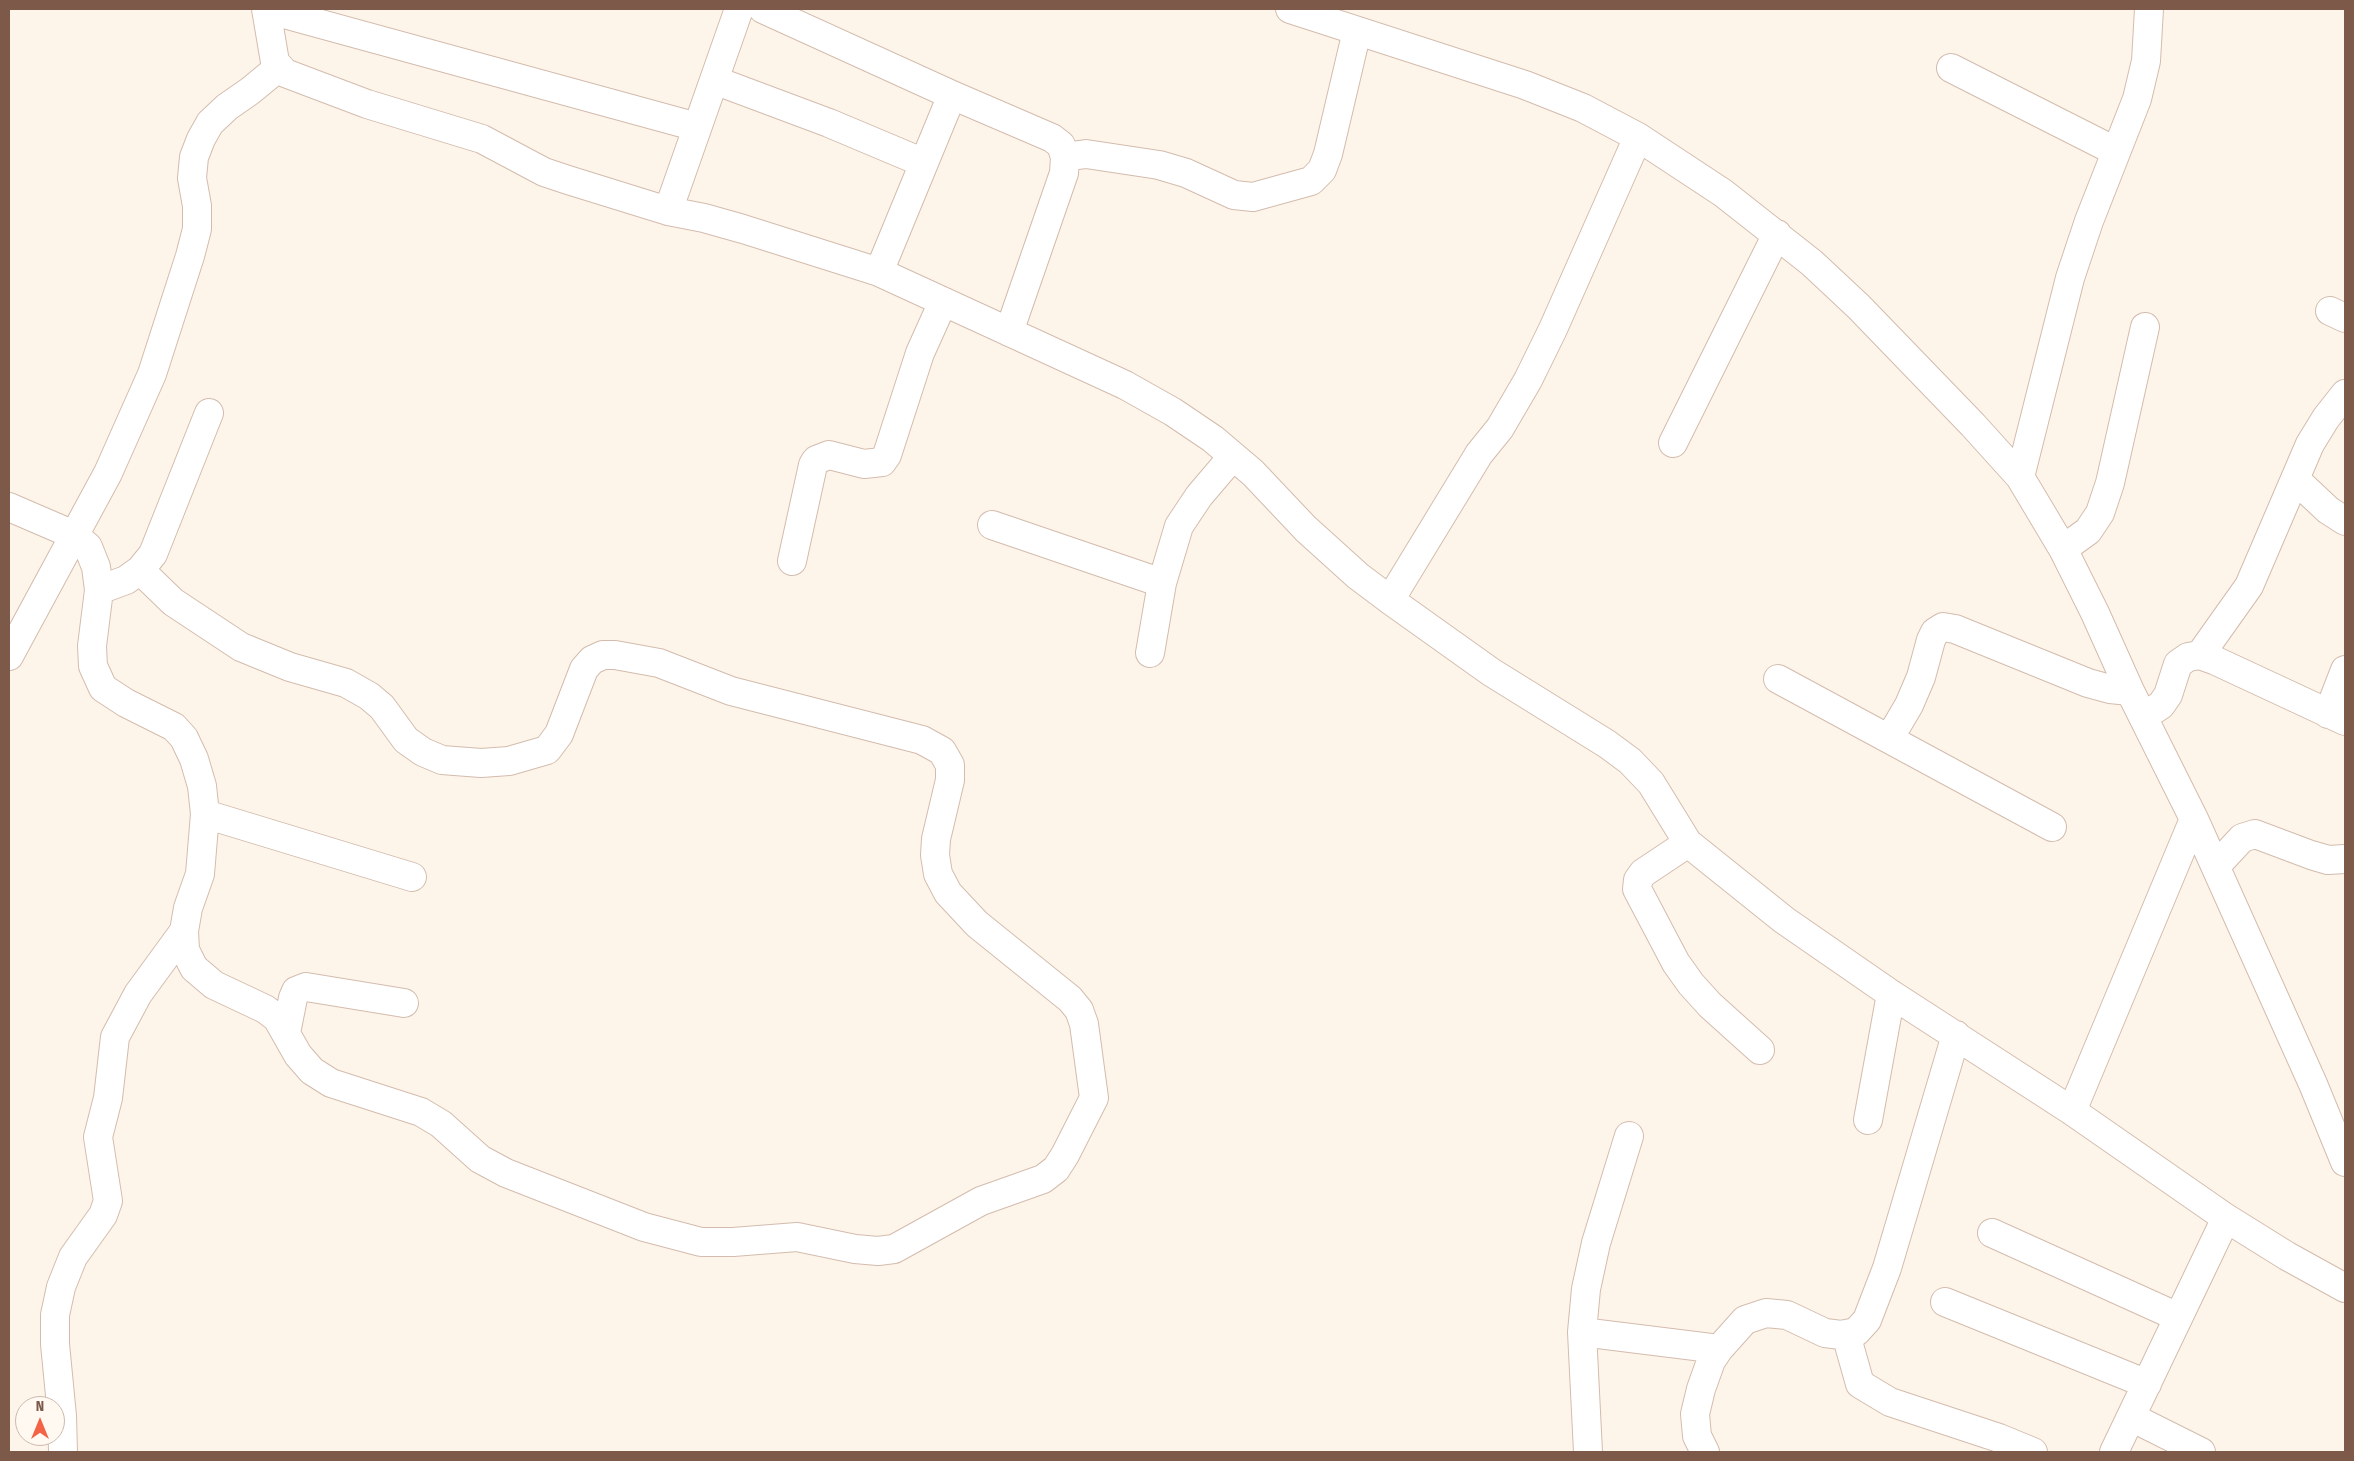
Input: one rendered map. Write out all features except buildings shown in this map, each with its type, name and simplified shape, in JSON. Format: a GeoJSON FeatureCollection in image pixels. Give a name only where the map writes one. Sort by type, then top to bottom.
{"type":"FeatureCollection","features":[{"type":"Feature","properties":{"kind":"street"},"geometry":{"type":"LineString","coordinates":[[697,127],[266,9],[275,62],[278,68],[285,73],[367,104],[482,139],[544,172],[668,211],[720,222],[879,272],[1125,386],[1173,412],[1213,439],[1253,473],[1306,529],[1358,576],[1484,667],[1607,744],[1630,761],[1651,784],[1688,843],[1784,920],[1891,994],[2072,1111],[2226,1218],[2287,1256],[2345,1288]]}},
{"type":"Feature","properties":{"kind":"street"},"geometry":{"type":"LineString","coordinates":[[668,211],[739,9]]}},
{"type":"Feature","properties":{"kind":"street"},"geometry":{"type":"LineString","coordinates":[[763,9],[952,96],[1052,138],[1061,145],[1065,157],[1064,172],[1009,332]]}},
{"type":"Feature","properties":{"kind":"street"},"geometry":{"type":"LineString","coordinates":[[1290,9],[1525,85],[1583,108],[1638,137],[1723,193],[1812,263],[1879,328],[1973,425],[2020,477],[2063,549],[2216,866],[2313,1084],[2345,1162]]}},
{"type":"Feature","properties":{"kind":"street"},"geometry":{"type":"LineString","coordinates":[[2020,477],[2070,278],[2137,99],[2144,71],[2149,9]]}},
{"type":"Feature","properties":{"kind":"street"},"geometry":{"type":"LineString","coordinates":[[1065,157],[1086,154],[1159,165],[1186,173],[1234,194],[1253,197],[1311,181],[1322,170],[1328,154],[1357,31]]}},
{"type":"Feature","properties":{"kind":"street"},"geometry":{"type":"LineString","coordinates":[[9,656],[133,419],[152,374],[197,230],[197,206],[192,178],[194,157],[201,139],[210,123],[227,107],[278,68]]}},
{"type":"Feature","properties":{"kind":"street"},"geometry":{"type":"LineString","coordinates":[[1951,68],[2116,151]]}},
{"type":"Feature","properties":{"kind":"street"},"geometry":{"type":"LineString","coordinates":[[714,80],[837,126],[924,163]]}},
{"type":"Feature","properties":{"kind":"street"},"geometry":{"type":"LineString","coordinates":[[879,272],[952,96]]}},
{"type":"Feature","properties":{"kind":"street"},"geometry":{"type":"LineString","coordinates":[[1390,600],[1469,470],[1500,428],[1528,380],[1554,329],[1638,137]]}},
{"type":"Feature","properties":{"kind":"street"},"geometry":{"type":"LineString","coordinates":[[1672,443],[1777,234]]}},
{"type":"Feature","properties":{"kind":"street"},"geometry":{"type":"LineString","coordinates":[[792,561],[813,465],[816,460],[829,455],[864,464],[882,462],[887,455],[916,362],[943,302]]}},
{"type":"Feature","properties":{"kind":"street"},"geometry":{"type":"LineString","coordinates":[[2063,549],[2088,531],[2100,513],[2110,483],[2145,327]]}},
{"type":"Feature","properties":{"kind":"street"},"geometry":{"type":"LineString","coordinates":[[2200,655],[2249,586],[2314,438],[2326,418],[2345,394]]}},
{"type":"Feature","properties":{"kind":"street"},"geometry":{"type":"LineString","coordinates":[[99,590],[126,580],[140,570],[153,554],[209,413]]}},
{"type":"Feature","properties":{"kind":"street"},"geometry":{"type":"LineString","coordinates":[[1150,653],[1162,583],[1179,526],[1199,496],[1233,456]]}},
{"type":"Feature","properties":{"kind":"street"},"geometry":{"type":"LineString","coordinates":[[2295,479],[2328,510],[2345,521]]}},
{"type":"Feature","properties":{"kind":"street"},"geometry":{"type":"LineString","coordinates":[[9,507],[74,535],[88,547],[96,567],[99,590],[92,646],[93,666],[103,688],[126,703],[174,727],[184,738],[194,759],[202,786],[205,814],[200,874],[188,908],[184,931],[186,950],[194,968],[214,985],[265,1009],[277,1018],[298,1055],[312,1071],[332,1083],[421,1112],[441,1124],[480,1159],[506,1173],[644,1227],[701,1242],[734,1242],[797,1237],[855,1249],[878,1251],[894,1249],[980,1201],[1043,1179],[1056,1169],[1094,1098],[1084,1024],[1079,1010],[1070,999],[976,924],[948,893],[938,874],[936,839],[950,780],[950,766],[942,751],[922,740],[731,691],[659,663],[615,655],[603,655],[592,660],[584,669],[559,734],[547,750],[509,761],[481,763],[442,760],[423,752],[406,740],[382,708],[369,696],[346,683],[290,667],[241,647],[174,602],[140,570]]}},
{"type":"Feature","properties":{"kind":"street"},"geometry":{"type":"LineString","coordinates":[[992,525],[1162,583]]}},
{"type":"Feature","properties":{"kind":"street"},"geometry":{"type":"LineString","coordinates":[[1889,739],[1909,705],[1921,677],[1931,640],[1935,632],[1943,627],[1954,629],[2088,683],[2110,689],[2130,690]]}},
{"type":"Feature","properties":{"kind":"street"},"geometry":{"type":"LineString","coordinates":[[2143,717],[2161,705],[2168,695],[2178,664],[2188,657],[2200,655],[2214,660],[2337,717],[2345,670]]}},
{"type":"Feature","properties":{"kind":"street"},"geometry":{"type":"LineString","coordinates":[[1778,679],[2052,828]]}},
{"type":"Feature","properties":{"kind":"street"},"geometry":{"type":"LineString","coordinates":[[205,814],[412,877]]}},
{"type":"Feature","properties":{"kind":"street"},"geometry":{"type":"LineString","coordinates":[[2072,1111],[2194,819]]}},
{"type":"Feature","properties":{"kind":"street"},"geometry":{"type":"LineString","coordinates":[[2216,866],[2242,838],[2255,834],[2328,860],[2345,859]]}},
{"type":"Feature","properties":{"kind":"street"},"geometry":{"type":"LineString","coordinates":[[1688,843],[1643,873],[1638,880],[1637,889],[1676,963],[1691,984],[1710,1005],[1760,1050]]}},
{"type":"Feature","properties":{"kind":"street"},"geometry":{"type":"LineString","coordinates":[[63,1452],[62,1416],[55,1344],[55,1315],[61,1287],[73,1257],[103,1215],[108,1201],[98,1136],[108,1098],[115,1037],[138,994],[184,931]]}},
{"type":"Feature","properties":{"kind":"street"},"geometry":{"type":"LineString","coordinates":[[286,1033],[296,991],[306,987],[404,1003]]}},
{"type":"Feature","properties":{"kind":"street"},"geometry":{"type":"LineString","coordinates":[[1868,1120],[1891,994]]}},
{"type":"Feature","properties":{"kind":"street"},"geometry":{"type":"LineString","coordinates":[[1705,1452],[1698,1436],[1695,1414],[1701,1389],[1719,1349],[1745,1320],[1766,1313],[1787,1315],[1825,1333],[1841,1335],[1856,1332],[1867,1320],[1887,1268],[1956,1035]]}},
{"type":"Feature","properties":{"kind":"street"},"geometry":{"type":"LineString","coordinates":[[1588,1452],[1582,1332],[1586,1289],[1596,1243],[1629,1136]]}},
{"type":"Feature","properties":{"kind":"street"},"geometry":{"type":"LineString","coordinates":[[2114,1452],[2226,1218]]}},
{"type":"Feature","properties":{"kind":"street"},"geometry":{"type":"LineString","coordinates":[[1992,1233],[2178,1317]]}},
{"type":"Feature","properties":{"kind":"street"},"geometry":{"type":"LineString","coordinates":[[1945,1302],[2147,1384]]}},
{"type":"Feature","properties":{"kind":"street"},"geometry":{"type":"LineString","coordinates":[[1582,1332],[1719,1349]]}},
{"type":"Feature","properties":{"kind":"street"},"geometry":{"type":"LineString","coordinates":[[1849,1345],[1860,1384],[1890,1402],[1999,1438],[2033,1452]]}},
{"type":"Feature","properties":{"kind":"street"},"geometry":{"type":"LineString","coordinates":[[2131,1417],[2200,1452]]}}]}
